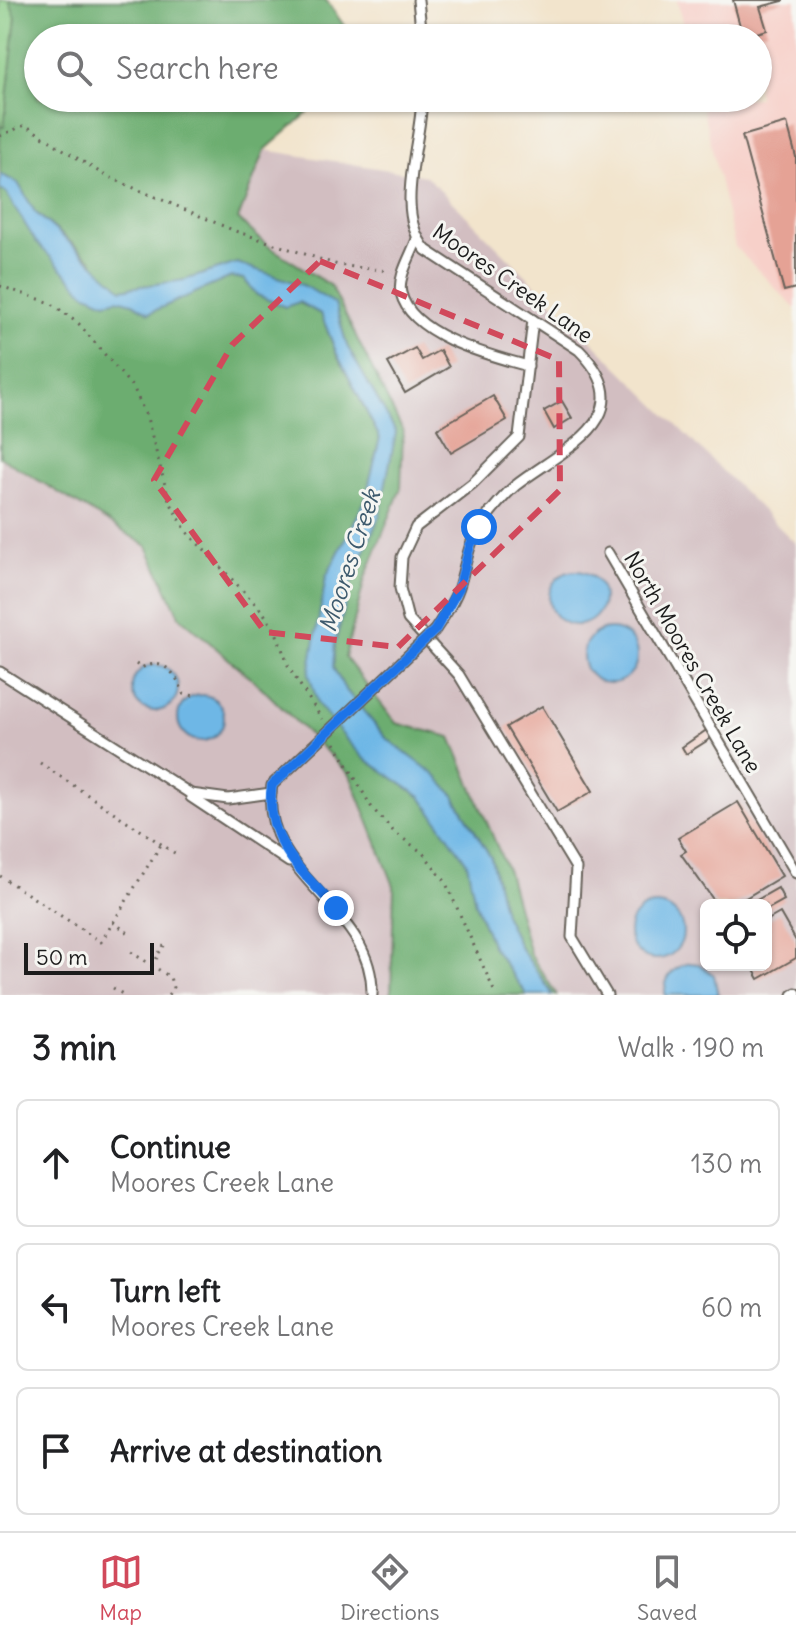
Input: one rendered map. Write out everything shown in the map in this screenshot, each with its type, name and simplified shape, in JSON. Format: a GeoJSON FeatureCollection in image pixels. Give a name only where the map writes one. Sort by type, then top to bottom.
{"type":"FeatureCollection","features":[{"type":"Feature","properties":{"kind":"lane"},"geometry":{"type":"LineString","coordinates":[[418,0],[421,24]]}},
{"type":"Feature","properties":{"kind":"lane","name":"Moores Creek Lane"},"geometry":{"type":"LineString","coordinates":[[271,793],[277,777],[435,630],[459,588],[474,536],[498,502],[585,438],[600,415],[602,388],[588,359],[426,250],[417,239],[409,212],[420,112]]}},
{"type":"Feature","properties":{"kind":"lane"},"geometry":{"type":"LineString","coordinates":[[417,239],[401,294],[431,329],[464,349],[528,366]]}},
{"type":"Feature","properties":{"kind":"lane"},"geometry":{"type":"LineString","coordinates":[[533,320],[519,437],[492,467],[416,527],[402,557],[400,588],[408,619],[459,675],[576,868],[572,937],[607,995]]}},
{"type":"Feature","properties":{"kind":"lane","name":"North Moores Creek Lane"},"geometry":{"type":"LineString","coordinates":[[608,553],[796,873]]}},
{"type":"Feature","properties":{"kind":"lane"},"geometry":{"type":"LineString","coordinates":[[0,672],[298,868]]}},
{"type":"Feature","properties":{"kind":"lane"},"geometry":{"type":"LineString","coordinates":[[179,789],[208,799],[271,793],[277,839],[298,868],[350,925],[370,969],[372,995]]}},
{"type":"Feature","properties":{"kind":"path"},"geometry":{"type":"LineString","coordinates":[[0,136],[25,125],[104,175],[235,231],[338,265],[405,273]]}},
{"type":"Feature","properties":{"kind":"path"},"geometry":{"type":"LineString","coordinates":[[0,286],[51,303],[79,324],[134,389],[147,418],[169,500],[186,531],[263,612],[276,632],[289,668],[323,720]]}},
{"type":"Feature","properties":{"kind":"path"},"geometry":{"type":"LineString","coordinates":[[136,664],[141,668],[153,664],[167,668],[184,694],[195,696]]}},
{"type":"Feature","properties":{"kind":"path"},"geometry":{"type":"LineString","coordinates":[[330,733],[372,808],[394,832],[423,853],[445,881],[496,995]]}},
{"type":"Feature","properties":{"kind":"path"},"geometry":{"type":"LineString","coordinates":[[40,763],[176,854]]}},
{"type":"Feature","properties":{"kind":"path"},"geometry":{"type":"LineString","coordinates":[[0,876],[101,942],[162,843]]}},
{"type":"Feature","properties":{"kind":"path"},"geometry":{"type":"LineString","coordinates":[[113,922],[130,934]]}},
{"type":"Feature","properties":{"kind":"path"},"geometry":{"type":"LineString","coordinates":[[131,952],[158,954],[173,988],[168,995]]}},
{"type":"Feature","properties":{"kind":"path"},"geometry":{"type":"LineString","coordinates":[[113,988],[124,995]]}},
{"type":"Feature","properties":{"kind":"highlighted area"},"geometry":{"type":"Polygon","coordinates":[[[320,261],[559,360],[560,490],[398,647],[265,632],[154,480],[232,345],[320,261]]]}},
{"type":"Feature","properties":{"kind":"shaded area"},"geometry":{"type":"Polygon","coordinates":[[[677,0],[796,0],[796,309],[735,247],[703,112],[772,112],[772,24],[683,24],[677,0]]]}},
{"type":"Feature","properties":{"kind":"shaded area"},"geometry":{"type":"Polygon","coordinates":[[[265,150],[426,176],[796,544],[796,995],[557,995],[530,954],[508,872],[451,737],[396,723],[345,657],[365,578],[331,286],[268,246],[238,219],[265,150]]]}},
{"type":"Feature","properties":{"kind":"shaded area"},"geometry":{"type":"Polygon","coordinates":[[[0,458],[147,546],[179,616],[261,687],[350,775],[394,886],[391,995],[0,995],[0,458]]]}},
{"type":"Feature","properties":{"kind":"green space"},"geometry":{"type":"Polygon","coordinates":[[[0,0],[9,0],[16,17],[4,127],[0,126],[0,0]]]}},
{"type":"Feature","properties":{"kind":"green space"},"geometry":{"type":"Polygon","coordinates":[[[9,0],[326,0],[343,24],[24,24],[24,112],[309,112],[265,150],[238,219],[268,246],[331,286],[403,431],[401,488],[365,578],[345,657],[396,723],[451,737],[508,872],[530,954],[557,995],[553,995],[519,946],[504,914],[491,858],[453,794],[433,774],[386,738],[344,688],[333,667],[335,643],[351,583],[379,516],[396,432],[347,346],[335,304],[237,263],[185,280],[122,289],[96,269],[92,260],[35,212],[18,183],[0,174],[0,126],[4,127],[16,17],[9,0]]]}},
{"type":"Feature","properties":{"kind":"green space"},"geometry":{"type":"Polygon","coordinates":[[[0,189],[6,193],[37,242],[85,293],[106,302],[118,299],[134,303],[149,313],[231,277],[244,279],[257,295],[285,307],[298,302],[321,314],[337,355],[380,438],[365,501],[326,577],[317,637],[364,758],[421,797],[468,863],[475,903],[492,946],[527,995],[391,995],[394,886],[350,775],[261,687],[179,616],[147,546],[0,457],[0,189]]]}},
{"type":"Feature","properties":{"kind":"water","name":"Moores Creek"},"geometry":{"type":"Polygon","coordinates":[[[0,174],[18,183],[35,212],[122,289],[185,280],[237,263],[305,286],[335,304],[347,346],[396,432],[379,517],[351,583],[335,643],[333,667],[344,688],[386,738],[434,774],[453,794],[491,858],[504,914],[519,946],[553,995],[527,995],[492,946],[475,903],[467,863],[421,797],[364,758],[318,704],[309,674],[326,577],[365,501],[380,438],[337,354],[321,314],[299,302],[285,307],[257,295],[244,279],[231,277],[149,313],[133,303],[118,299],[106,302],[85,293],[36,242],[6,193],[0,189],[0,174]]]}},
{"type":"Feature","properties":{"kind":"water"},"geometry":{"type":"Polygon","coordinates":[[[576,571],[595,579],[603,598],[595,617],[576,625],[557,617],[549,598],[557,579],[576,571]]]}},
{"type":"Feature","properties":{"kind":"water"},"geometry":{"type":"Polygon","coordinates":[[[610,629],[629,637],[637,656],[629,675],[610,683],[591,675],[583,656],[591,637],[610,629]]]}},
{"type":"Feature","properties":{"kind":"water"},"geometry":{"type":"Polygon","coordinates":[[[155,665],[171,672],[178,688],[171,704],[155,711],[139,704],[132,688],[139,672],[155,665]]]}},
{"type":"Feature","properties":{"kind":"water"},"geometry":{"type":"Polygon","coordinates":[[[201,695],[217,702],[224,718],[217,734],[201,741],[185,734],[178,718],[185,702],[201,695]]]}},
{"type":"Feature","properties":{"kind":"water"},"geometry":{"type":"Polygon","coordinates":[[[656,905],[675,913],[683,932],[675,951],[656,959],[637,951],[629,932],[637,913],[656,905]]]}},
{"type":"Feature","properties":{"kind":"water"},"geometry":{"type":"Polygon","coordinates":[[[699,964],[700,971],[714,975],[718,995],[665,995],[666,983],[679,967],[699,964]]]}},
{"type":"Feature","properties":{"kind":"building"},"geometry":{"type":"Polygon","coordinates":[[[733,0],[783,0],[760,7],[765,24],[739,24],[733,0]]]}},
{"type":"Feature","properties":{"kind":"building"},"geometry":{"type":"Polygon","coordinates":[[[787,123],[796,157],[796,288],[784,291],[742,136],[787,123]]]}},
{"type":"Feature","properties":{"kind":"building"},"geometry":{"type":"Polygon","coordinates":[[[415,348],[422,360],[440,350],[449,367],[405,393],[388,363],[415,348]]]}},
{"type":"Feature","properties":{"kind":"building"},"geometry":{"type":"Polygon","coordinates":[[[493,396],[507,420],[451,453],[437,429],[493,396]]]}},
{"type":"Feature","properties":{"kind":"building"},"geometry":{"type":"Polygon","coordinates":[[[562,401],[572,418],[554,429],[544,411],[562,401]]]}},
{"type":"Feature","properties":{"kind":"building"},"geometry":{"type":"Polygon","coordinates":[[[542,706],[593,791],[557,812],[506,727],[542,706]]]}},
{"type":"Feature","properties":{"kind":"building"},"geometry":{"type":"Polygon","coordinates":[[[708,729],[713,737],[686,754],[682,747],[708,729]]]}},
{"type":"Feature","properties":{"kind":"building"},"geometry":{"type":"Polygon","coordinates":[[[738,802],[782,876],[744,899],[713,899],[681,854],[686,851],[678,838],[738,802]]]}},
{"type":"Feature","properties":{"kind":"building"},"geometry":{"type":"Polygon","coordinates":[[[778,888],[784,900],[772,907],[772,899],[759,899],[778,888]]]}},
{"type":"Feature","properties":{"kind":"building"},"geometry":{"type":"Polygon","coordinates":[[[780,913],[796,941],[796,958],[759,979],[754,971],[772,971],[772,918],[780,913]]]}},
{"type":"Feature","properties":{"kind":"route"},"geometry":{"type":"LineString","coordinates":[[336,908],[298,868],[277,839],[272,785],[435,630],[459,588],[470,546],[479,527]]}}]}
